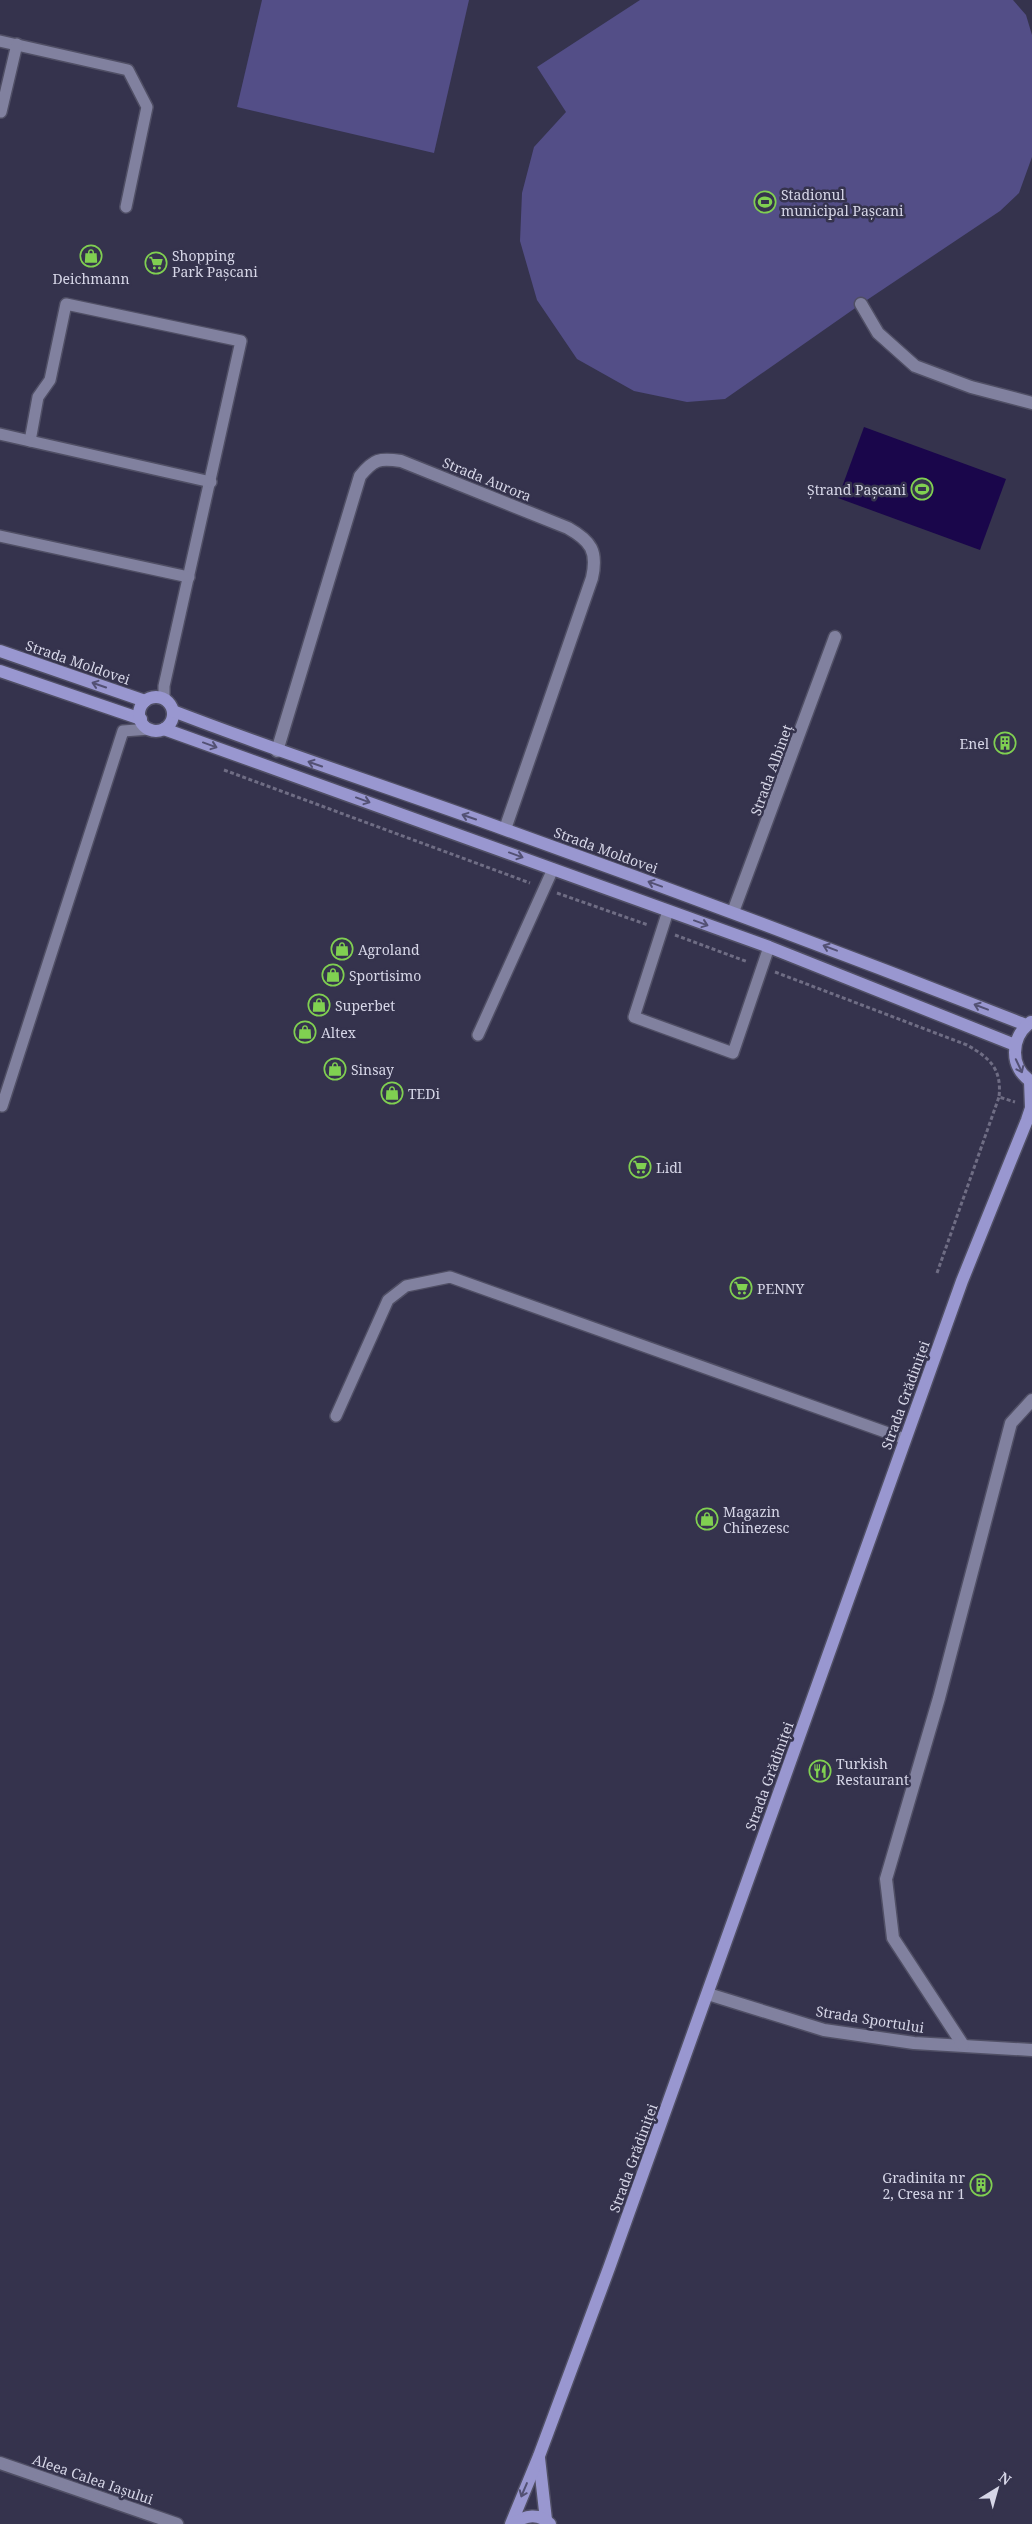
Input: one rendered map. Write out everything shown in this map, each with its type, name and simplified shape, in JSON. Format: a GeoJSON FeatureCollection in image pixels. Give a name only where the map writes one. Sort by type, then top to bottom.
{"type":"FeatureCollection","features":[{"type":"Feature","properties":{"kind":"main road","name":"Strada Moldovei"},"geometry":{"type":"LineString","coordinates":[[0,651],[155,699]]}},
{"type":"Feature","properties":{"kind":"main road"},"geometry":{"type":"LineString","coordinates":[[0,671],[141,719],[150,729],[164,729],[769,948],[1015,1045]]}},
{"type":"Feature","properties":{"kind":"main road"},"geometry":{"type":"LineString","coordinates":[[141,719],[140,710],[155,699],[173,711],[172,721],[164,729]]}},
{"type":"Feature","properties":{"kind":"main road","name":"Strada Moldovei"},"geometry":{"type":"LineString","coordinates":[[173,711],[278,751],[734,912],[1029,1023]]}},
{"type":"Feature","properties":{"kind":"main road"},"geometry":{"type":"LineString","coordinates":[[1029,1023],[1018,1035],[1014,1056],[1018,1067],[1031,1081]]}},
{"type":"Feature","properties":{"kind":"main road","name":"Strada Grădiniței"},"geometry":{"type":"LineString","coordinates":[[512,2524],[539,2456],[708,1994],[962,1281],[1032,1107],[1031,1081]]}},
{"type":"Feature","properties":{"kind":"main road","name":"Strada Grădiniței"},"geometry":{"type":"LineString","coordinates":[[539,2456],[548,2522]]}},
{"type":"Feature","properties":{"kind":"main road"},"geometry":{"type":"LineString","coordinates":[[512,2524],[529,2516],[548,2522]]}},
{"type":"Feature","properties":{"kind":"street"},"geometry":{"type":"LineString","coordinates":[[860,304],[878,333],[915,366],[971,386],[1032,403]]}},
{"type":"Feature","properties":{"kind":"street","name":"Strada Aurora"},"geometry":{"type":"LineString","coordinates":[[278,751],[360,476],[370,464],[383,459],[400,461],[568,528],[583,536],[592,548],[595,564],[592,578],[505,830]]}},
{"type":"Feature","properties":{"kind":"street","name":"Strada Albineț"},"geometry":{"type":"LineString","coordinates":[[734,912],[835,637]]}},
{"type":"Feature","properties":{"kind":"street"},"geometry":{"type":"LineString","coordinates":[[962,2045],[893,1938],[886,1879],[939,1698],[1011,1422],[1032,1400]]}},
{"type":"Feature","properties":{"kind":"street","name":"Strada Sportului"},"geometry":{"type":"LineString","coordinates":[[708,1994],[824,2030],[914,2043],[1032,2050]]}},
{"type":"Feature","properties":{"kind":"street","name":"Aleea Calea Iașului"},"geometry":{"type":"LineString","coordinates":[[0,2463],[177,2524]]}},
{"type":"Feature","properties":{"kind":"lane"},"geometry":{"type":"LineString","coordinates":[[0,40],[128,70],[148,107],[126,207]]}},
{"type":"Feature","properties":{"kind":"lane"},"geometry":{"type":"LineString","coordinates":[[1,112],[17,44]]}},
{"type":"Feature","properties":{"kind":"lane"},"geometry":{"type":"LineString","coordinates":[[30,441],[38,397],[50,380],[66,304],[241,341],[164,686],[155,699]]}},
{"type":"Feature","properties":{"kind":"lane"},"geometry":{"type":"LineString","coordinates":[[0,434],[210,482]]}},
{"type":"Feature","properties":{"kind":"lane"},"geometry":{"type":"LineString","coordinates":[[0,536],[189,577]]}},
{"type":"Feature","properties":{"kind":"lane"},"geometry":{"type":"LineString","coordinates":[[2,1106],[123,731],[150,729]]}},
{"type":"Feature","properties":{"kind":"lane"},"geometry":{"type":"LineString","coordinates":[[478,1035],[554,869]]}},
{"type":"Feature","properties":{"kind":"lane"},"geometry":{"type":"LineString","coordinates":[[668,911],[634,1017],[733,1054],[769,948]]}},
{"type":"Feature","properties":{"kind":"lane"},"geometry":{"type":"LineString","coordinates":[[336,1416],[388,1300],[406,1286],[450,1277],[905,1439]]}},
{"type":"Feature","properties":{"kind":"path"},"geometry":{"type":"LineString","coordinates":[[223,769],[762,967],[967,1045],[985,1055],[996,1070],[1000,1084],[999,1096],[937,1273]]}},
{"type":"Feature","properties":{"kind":"path"},"geometry":{"type":"LineString","coordinates":[[999,1096],[1014,1102]]}},
{"type":"Feature","properties":{"kind":"shaded area"},"geometry":{"type":"Polygon","coordinates":[[[262,0],[469,0],[434,153],[237,107],[262,0]]]}},
{"type":"Feature","properties":{"kind":"shaded area","name":"Stadionul municipal Pașcani"},"geometry":{"type":"Polygon","coordinates":[[[640,0],[1013,0],[1026,15],[1032,35],[1032,157],[1019,193],[1000,211],[861,304],[725,399],[687,402],[634,391],[577,359],[537,300],[520,241],[522,193],[534,147],[566,112],[537,67],[640,0]]]}},
{"type":"Feature","properties":{"kind":"shaded area","name":"Ștrand Pașcani"},"geometry":{"type":"Polygon","coordinates":[[[864,427],[1006,479],[980,550],[838,498],[864,427]]]}},
{"type":"Feature","properties":{"kind":"place","name":"Stadionul municipal Pașcani"},"geometry":{"type":"Point","coordinates":[765,202]}},
{"type":"Feature","properties":{"kind":"place","name":"Deichmann"},"geometry":{"type":"Point","coordinates":[91,256]}},
{"type":"Feature","properties":{"kind":"place","name":"Shopping Park Pașcani"},"geometry":{"type":"Point","coordinates":[156,263]}},
{"type":"Feature","properties":{"kind":"place","name":"Ștrand Pașcani"},"geometry":{"type":"Point","coordinates":[922,489]}},
{"type":"Feature","properties":{"kind":"place","name":"Enel"},"geometry":{"type":"Point","coordinates":[1005,743]}},
{"type":"Feature","properties":{"kind":"place","name":"Agroland"},"geometry":{"type":"Point","coordinates":[342,949]}},
{"type":"Feature","properties":{"kind":"place","name":"Sportisimo"},"geometry":{"type":"Point","coordinates":[333,975]}},
{"type":"Feature","properties":{"kind":"place","name":"Superbet"},"geometry":{"type":"Point","coordinates":[319,1005]}},
{"type":"Feature","properties":{"kind":"place","name":"Altex"},"geometry":{"type":"Point","coordinates":[305,1032]}},
{"type":"Feature","properties":{"kind":"place","name":"Sinsay"},"geometry":{"type":"Point","coordinates":[335,1069]}},
{"type":"Feature","properties":{"kind":"place","name":"TEDi"},"geometry":{"type":"Point","coordinates":[392,1093]}},
{"type":"Feature","properties":{"kind":"place","name":"Lidl"},"geometry":{"type":"Point","coordinates":[640,1167]}},
{"type":"Feature","properties":{"kind":"place","name":"PENNY"},"geometry":{"type":"Point","coordinates":[741,1288]}},
{"type":"Feature","properties":{"kind":"place","name":"Magazin Chinezesc"},"geometry":{"type":"Point","coordinates":[707,1519]}},
{"type":"Feature","properties":{"kind":"place","name":"Turkish Restaurant"},"geometry":{"type":"Point","coordinates":[820,1771]}},
{"type":"Feature","properties":{"kind":"place","name":"Gradinita nr 2, Cresa nr 1"},"geometry":{"type":"Point","coordinates":[981,2185]}}]}
